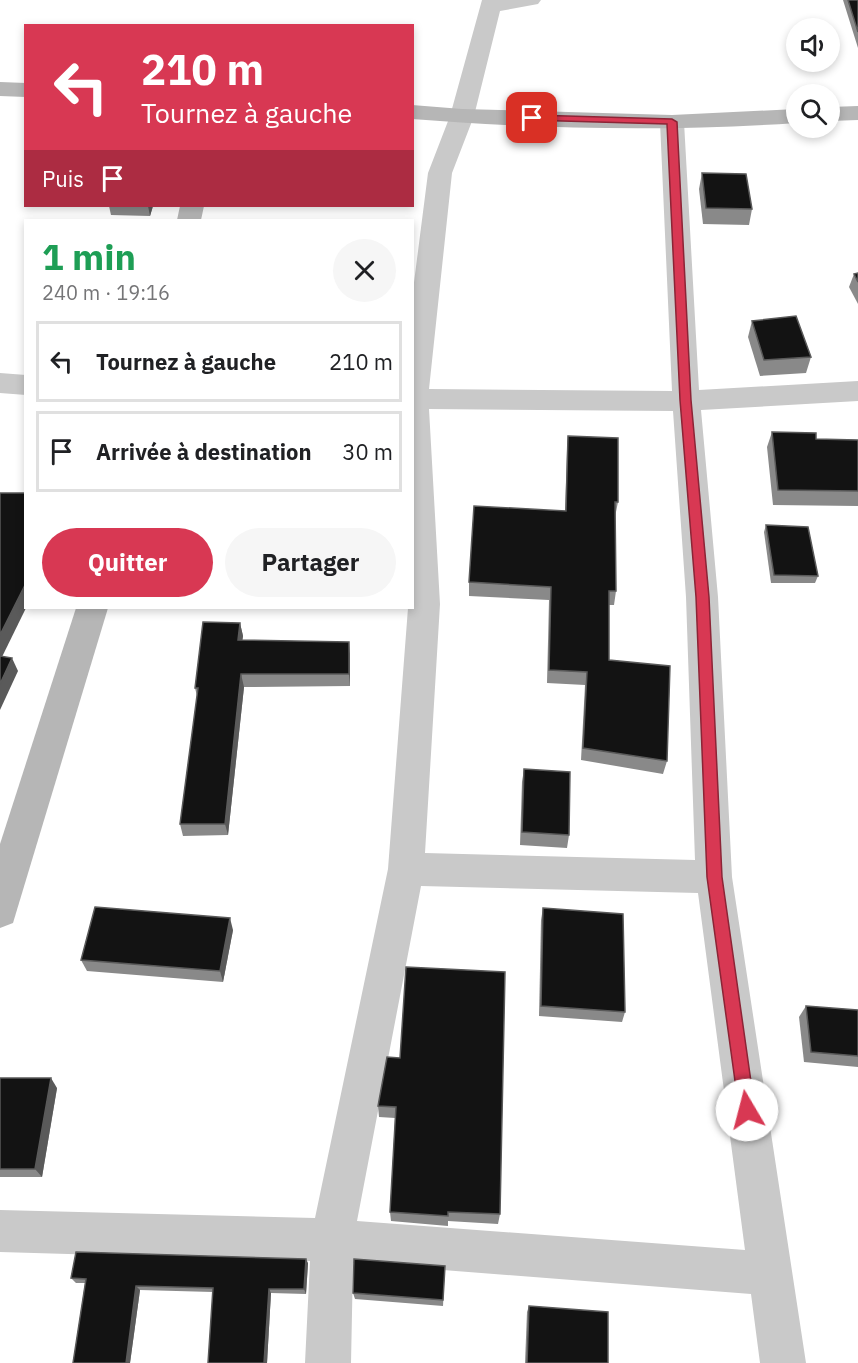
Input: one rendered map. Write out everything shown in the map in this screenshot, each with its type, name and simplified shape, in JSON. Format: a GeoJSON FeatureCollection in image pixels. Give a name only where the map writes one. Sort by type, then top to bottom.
{"type":"FeatureCollection","features":[{"type":"Feature","properties":{"kind":"street"},"geometry":{"type":"LineString","coordinates":[[414,391],[440,173],[462,116],[492,3],[531,0]]}},
{"type":"Feature","properties":{"kind":"street"},"geometry":{"type":"LineString","coordinates":[[0,89],[24,90]]}},
{"type":"Feature","properties":{"kind":"street"},"geometry":{"type":"LineString","coordinates":[[414,112],[462,116],[672,122],[786,116]]}},
{"type":"Feature","properties":{"kind":"street"},"geometry":{"type":"LineString","coordinates":[[840,114],[858,113]]}},
{"type":"Feature","properties":{"kind":"street"},"geometry":{"type":"LineString","coordinates":[[672,122],[686,400],[702,597],[714,877],[783,1363]]}},
{"type":"Feature","properties":{"kind":"street"},"geometry":{"type":"LineString","coordinates":[[0,383],[24,385]]}},
{"type":"Feature","properties":{"kind":"street"},"geometry":{"type":"LineString","coordinates":[[414,399],[686,400],[858,391]]}},
{"type":"Feature","properties":{"kind":"street"},"geometry":{"type":"LineString","coordinates":[[328,1363],[332,1240],[406,869],[424,604],[414,418]]}},
{"type":"Feature","properties":{"kind":"street"},"geometry":{"type":"LineString","coordinates":[[0,911],[6,860],[92,609]]}},
{"type":"Feature","properties":{"kind":"street"},"geometry":{"type":"LineString","coordinates":[[406,869],[714,877]]}},
{"type":"Feature","properties":{"kind":"street"},"geometry":{"type":"LineString","coordinates":[[0,1231],[332,1240],[770,1274]]}},
{"type":"Feature","properties":{"kind":"building"},"geometry":{"type":"Polygon","coordinates":[[[848,0],[858,0],[858,32],[848,0]]]}},
{"type":"Feature","properties":{"kind":"building"},"geometry":{"type":"Polygon","coordinates":[[[702,173],[746,174],[752,209],[706,208],[702,173]]]}},
{"type":"Feature","properties":{"kind":"building"},"geometry":{"type":"Polygon","coordinates":[[[796,316],[811,357],[764,360],[752,321],[796,316]]]}},
{"type":"Feature","properties":{"kind":"building"},"geometry":{"type":"Polygon","coordinates":[[[772,432],[816,433],[816,439],[858,440],[858,491],[778,490],[772,432]]]}},
{"type":"Feature","properties":{"kind":"building"},"geometry":{"type":"Polygon","coordinates":[[[568,436],[618,438],[618,502],[615,502],[616,591],[609,591],[609,660],[670,666],[667,761],[583,748],[587,672],[549,670],[551,587],[469,582],[474,506],[566,511],[568,436]]]}},
{"type":"Feature","properties":{"kind":"building"},"geometry":{"type":"Polygon","coordinates":[[[0,493],[24,493],[24,587],[0,635],[0,493]]]}},
{"type":"Feature","properties":{"kind":"building"},"geometry":{"type":"Polygon","coordinates":[[[766,525],[808,527],[818,576],[774,575],[766,525]]]}},
{"type":"Feature","properties":{"kind":"building"},"geometry":{"type":"Polygon","coordinates":[[[203,622],[240,623],[238,640],[349,642],[349,674],[241,674],[225,824],[180,824],[198,688],[195,688],[203,622]]]}},
{"type":"Feature","properties":{"kind":"building"},"geometry":{"type":"Polygon","coordinates":[[[0,656],[12,658],[0,684],[0,656]]]}},
{"type":"Feature","properties":{"kind":"building"},"geometry":{"type":"Polygon","coordinates":[[[524,769],[570,772],[569,835],[522,832],[524,769]]]}},
{"type":"Feature","properties":{"kind":"building"},"geometry":{"type":"Polygon","coordinates":[[[95,907],[230,918],[220,971],[81,960],[95,907]]]}},
{"type":"Feature","properties":{"kind":"building"},"geometry":{"type":"Polygon","coordinates":[[[543,908],[623,914],[625,1012],[541,1006],[543,908]]]}},
{"type":"Feature","properties":{"kind":"building"},"geometry":{"type":"Polygon","coordinates":[[[406,967],[505,972],[500,1214],[448,1212],[448,1216],[390,1212],[396,1107],[378,1106],[387,1057],[400,1058],[406,967]]]}},
{"type":"Feature","properties":{"kind":"building"},"geometry":{"type":"Polygon","coordinates":[[[806,1006],[858,1010],[858,1056],[811,1052],[806,1006]]]}},
{"type":"Feature","properties":{"kind":"building"},"geometry":{"type":"Polygon","coordinates":[[[0,1078],[51,1078],[35,1169],[0,1169],[0,1078]]]}},
{"type":"Feature","properties":{"kind":"building"},"geometry":{"type":"Polygon","coordinates":[[[76,1252],[306,1259],[304,1289],[269,1289],[264,1363],[208,1363],[213,1288],[136,1286],[126,1363],[73,1363],[86,1279],[71,1278],[76,1252]]]}},
{"type":"Feature","properties":{"kind":"building"},"geometry":{"type":"Polygon","coordinates":[[[354,1259],[445,1266],[443,1300],[353,1293],[354,1259]]]}},
{"type":"Feature","properties":{"kind":"building"},"geometry":{"type":"Polygon","coordinates":[[[529,1306],[608,1312],[608,1363],[527,1363],[529,1306]]]}},
{"type":"Feature","properties":{"kind":"route"},"geometry":{"type":"LineString","coordinates":[[532,118],[672,122],[686,400],[702,597],[714,877],[747,1110]]}}]}
